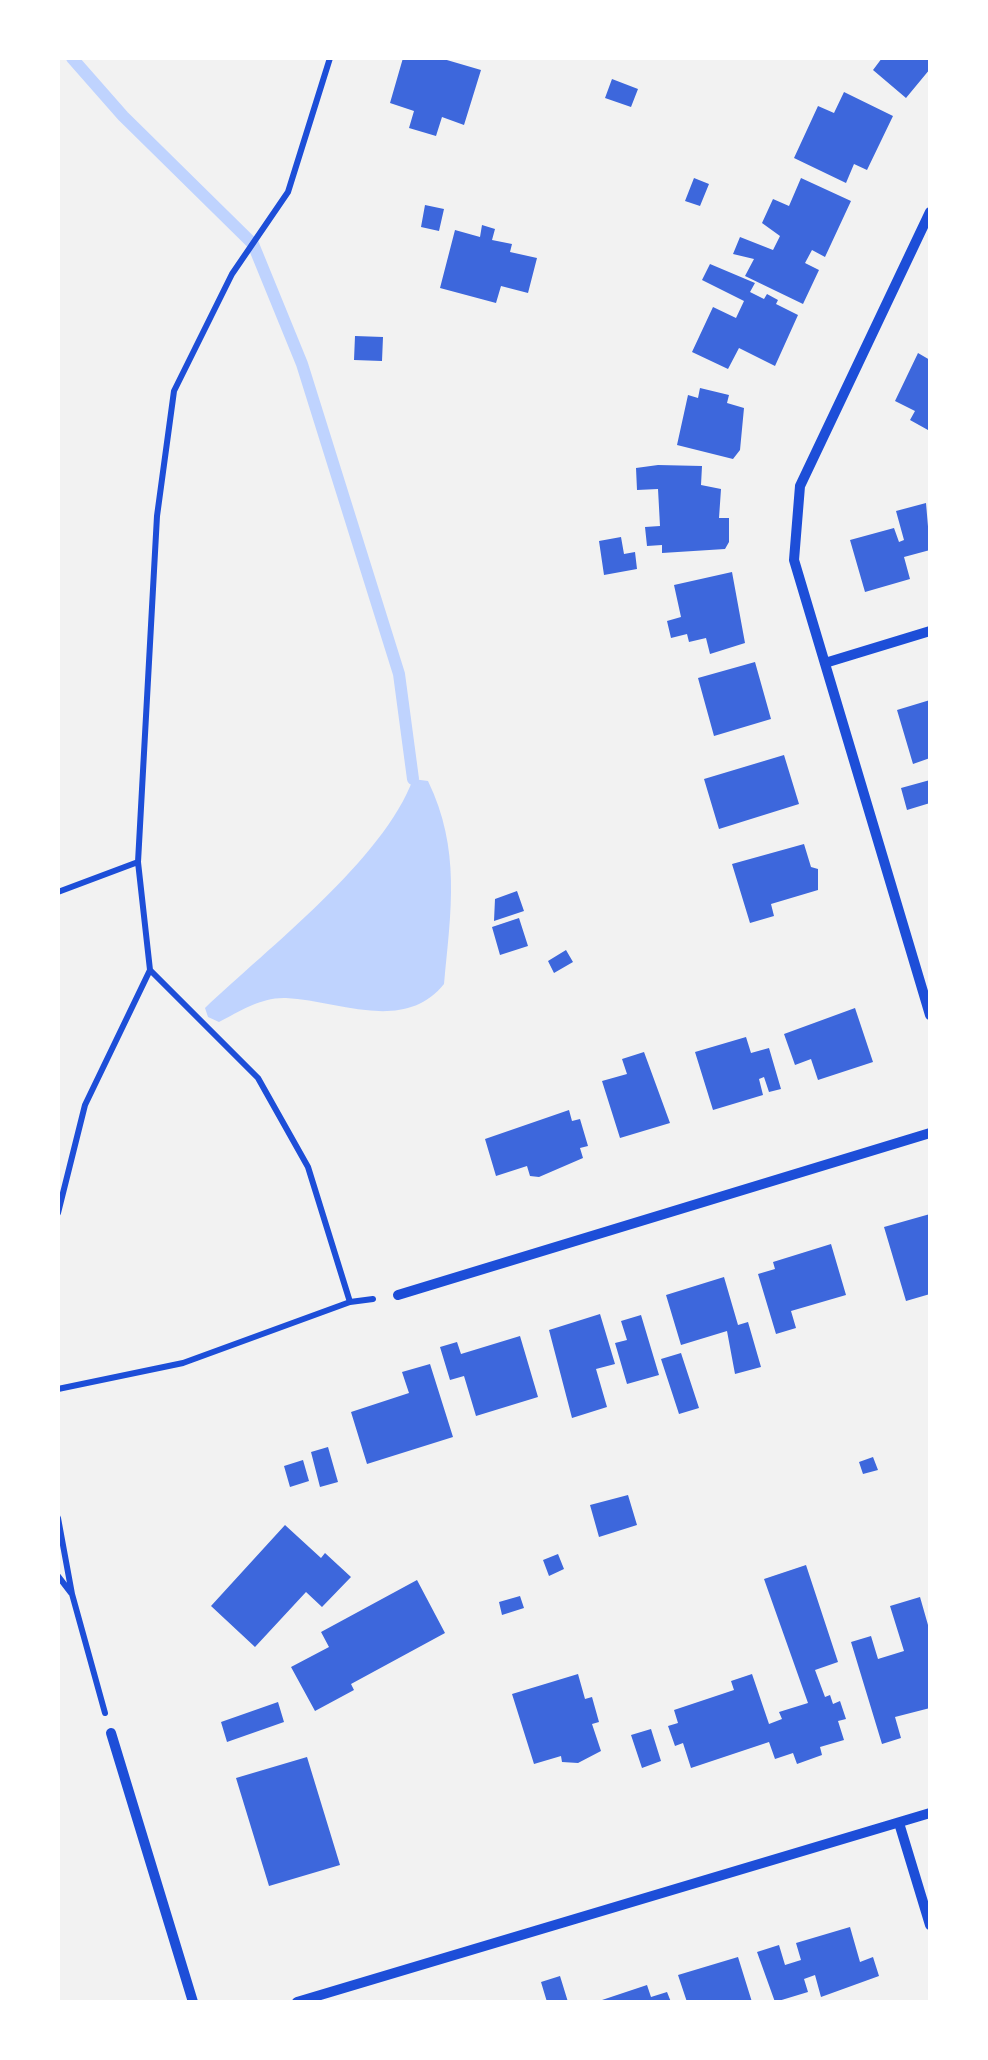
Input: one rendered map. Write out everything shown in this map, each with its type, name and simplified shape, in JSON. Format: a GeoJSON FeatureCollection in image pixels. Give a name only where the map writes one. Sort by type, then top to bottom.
{"type":"FeatureCollection","features":[{"type":"Feature","properties":{"kind":"street"},"geometry":{"type":"LineString","coordinates":[[930,212],[800,486],[794,560],[930,1015]]}},
{"type":"Feature","properties":{"kind":"street"},"geometry":{"type":"LineString","coordinates":[[825,663],[930,632]]}},
{"type":"Feature","properties":{"kind":"street"},"geometry":{"type":"LineString","coordinates":[[398,1296],[930,1133]]}},
{"type":"Feature","properties":{"kind":"street"},"geometry":{"type":"LineString","coordinates":[[111,1733],[193,2002]]}},
{"type":"Feature","properties":{"kind":"street"},"geometry":{"type":"LineString","coordinates":[[298,2002],[930,1813]]}},
{"type":"Feature","properties":{"kind":"street"},"geometry":{"type":"LineString","coordinates":[[899,1823],[930,1925]]}},
{"type":"Feature","properties":{"kind":"path"},"geometry":{"type":"LineString","coordinates":[[58,1213],[85,1105],[150,970],[138,862],[156,516],[174,390],[245,255],[288,192],[330,58]]}},
{"type":"Feature","properties":{"kind":"path"},"geometry":{"type":"LineString","coordinates":[[58,892],[138,862]]}},
{"type":"Feature","properties":{"kind":"path"},"geometry":{"type":"LineString","coordinates":[[150,970],[258,1078],[308,1167],[350,1302]]}},
{"type":"Feature","properties":{"kind":"path"},"geometry":{"type":"LineString","coordinates":[[58,1388],[183,1362],[350,1302],[398,1296]]}},
{"type":"Feature","properties":{"kind":"path"},"geometry":{"type":"LineString","coordinates":[[58,1518],[72,1594],[111,1733]]}},
{"type":"Feature","properties":{"kind":"path"},"geometry":{"type":"LineString","coordinates":[[58,1576],[72,1594]]}},
{"type":"Feature","properties":{"kind":"water"},"geometry":{"type":"Polygon","coordinates":[[[413,779],[428,781],[449,856],[451,906],[444,984],[428,999],[410,1008],[390,1011],[277,998],[219,1022],[208,1017],[205,1008],[351,871],[398,809],[413,779]]]}},
{"type":"Feature","properties":{"kind":"building"},"geometry":{"type":"Polygon","coordinates":[[[403,58],[440,58],[481,70],[464,125],[442,117],[436,136],[409,128],[414,111],[390,103],[403,58]]]}},
{"type":"Feature","properties":{"kind":"building"},"geometry":{"type":"Polygon","coordinates":[[[882,58],[930,58],[930,69],[906,98],[873,70],[882,58]]]}},
{"type":"Feature","properties":{"kind":"building"},"geometry":{"type":"Polygon","coordinates":[[[612,79],[638,89],[631,107],[605,98],[612,79]]]}},
{"type":"Feature","properties":{"kind":"building"},"geometry":{"type":"Polygon","coordinates":[[[844,92],[893,116],[867,170],[854,164],[846,183],[794,158],[818,106],[834,113],[844,92]]]}},
{"type":"Feature","properties":{"kind":"building"},"geometry":{"type":"Polygon","coordinates":[[[694,178],[709,184],[700,206],[685,201],[694,178]]]}},
{"type":"Feature","properties":{"kind":"building"},"geometry":{"type":"Polygon","coordinates":[[[801,178],[851,201],[825,257],[812,250],[805,263],[819,270],[803,304],[745,276],[754,259],[733,254],[740,237],[773,250],[780,236],[762,223],[773,199],[789,206],[801,178]]]}},
{"type":"Feature","properties":{"kind":"building"},"geometry":{"type":"Polygon","coordinates":[[[425,205],[444,209],[439,231],[421,227],[425,205]]]}},
{"type":"Feature","properties":{"kind":"building"},"geometry":{"type":"Polygon","coordinates":[[[482,225],[495,229],[492,240],[512,244],[510,252],[537,258],[528,293],[501,286],[496,303],[440,288],[455,230],[480,237],[482,225]]]}},
{"type":"Feature","properties":{"kind":"building"},"geometry":{"type":"Polygon","coordinates":[[[710,264],[755,283],[750,292],[764,299],[767,294],[778,300],[776,304],[798,315],[775,366],[739,348],[728,369],[692,352],[713,307],[736,318],[744,301],[702,280],[710,264]]]}},
{"type":"Feature","properties":{"kind":"building"},"geometry":{"type":"Polygon","coordinates":[[[355,336],[383,337],[382,361],[354,360],[355,336]]]}},
{"type":"Feature","properties":{"kind":"building"},"geometry":{"type":"Polygon","coordinates":[[[918,353],[930,360],[928,430],[910,420],[915,411],[895,401],[918,353]]]}},
{"type":"Feature","properties":{"kind":"building"},"geometry":{"type":"Polygon","coordinates":[[[700,388],[729,395],[727,403],[744,408],[740,450],[733,459],[677,445],[688,395],[698,398],[700,388]]]}},
{"type":"Feature","properties":{"kind":"building"},"geometry":{"type":"Polygon","coordinates":[[[702,466],[701,485],[721,489],[719,518],[729,518],[729,542],[725,549],[662,553],[662,545],[647,546],[645,527],[660,526],[658,489],[637,490],[636,468],[702,466]]]}},
{"type":"Feature","properties":{"kind":"building"},"geometry":{"type":"Polygon","coordinates":[[[926,503],[930,550],[904,557],[910,579],[865,592],[850,540],[894,528],[899,542],[904,540],[896,511],[926,503]]]}},
{"type":"Feature","properties":{"kind":"building"},"geometry":{"type":"Polygon","coordinates":[[[621,537],[624,554],[635,552],[637,569],[604,575],[599,541],[621,537]]]}},
{"type":"Feature","properties":{"kind":"building"},"geometry":{"type":"Polygon","coordinates":[[[732,572],[745,643],[710,654],[706,638],[689,642],[687,634],[671,638],[667,621],[681,617],[674,585],[732,572]]]}},
{"type":"Feature","properties":{"kind":"building"},"geometry":{"type":"Polygon","coordinates":[[[755,662],[771,719],[714,736],[698,678],[755,662]]]}},
{"type":"Feature","properties":{"kind":"building"},"geometry":{"type":"Polygon","coordinates":[[[930,700],[930,758],[913,764],[897,710],[930,700]]]}},
{"type":"Feature","properties":{"kind":"building"},"geometry":{"type":"Polygon","coordinates":[[[784,755],[799,804],[719,829],[704,779],[784,755]]]}},
{"type":"Feature","properties":{"kind":"building"},"geometry":{"type":"Polygon","coordinates":[[[930,780],[930,803],[907,810],[901,788],[930,780]]]}},
{"type":"Feature","properties":{"kind":"building"},"geometry":{"type":"Polygon","coordinates":[[[804,844],[811,867],[818,869],[818,890],[771,904],[774,916],[750,923],[732,864],[804,844]]]}},
{"type":"Feature","properties":{"kind":"building"},"geometry":{"type":"Polygon","coordinates":[[[517,891],[524,911],[494,921],[495,899],[517,891]]]}},
{"type":"Feature","properties":{"kind":"building"},"geometry":{"type":"Polygon","coordinates":[[[519,918],[528,946],[500,955],[492,927],[519,918]]]}},
{"type":"Feature","properties":{"kind":"building"},"geometry":{"type":"Polygon","coordinates":[[[566,950],[573,962],[554,973],[548,961],[566,950]]]}},
{"type":"Feature","properties":{"kind":"building"},"geometry":{"type":"Polygon","coordinates":[[[855,1008],[873,1062],[818,1080],[811,1059],[795,1065],[784,1034],[855,1008]]]}},
{"type":"Feature","properties":{"kind":"building"},"geometry":{"type":"Polygon","coordinates":[[[746,1037],[751,1053],[769,1048],[781,1089],[769,1092],[764,1077],[759,1079],[763,1095],[713,1110],[695,1052],[746,1037]]]}},
{"type":"Feature","properties":{"kind":"building"},"geometry":{"type":"Polygon","coordinates":[[[644,1052],[670,1123],[620,1138],[602,1081],[627,1074],[622,1059],[644,1052]]]}},
{"type":"Feature","properties":{"kind":"building"},"geometry":{"type":"Polygon","coordinates":[[[569,1110],[572,1121],[580,1119],[588,1146],[580,1148],[583,1158],[539,1177],[530,1176],[527,1166],[496,1176],[485,1139],[569,1110]]]}},
{"type":"Feature","properties":{"kind":"building"},"geometry":{"type":"Polygon","coordinates":[[[930,1214],[930,1294],[906,1301],[884,1227],[930,1214]]]}},
{"type":"Feature","properties":{"kind":"building"},"geometry":{"type":"Polygon","coordinates":[[[831,1244],[846,1295],[791,1311],[796,1328],[776,1334],[758,1274],[775,1269],[773,1262],[831,1244]]]}},
{"type":"Feature","properties":{"kind":"building"},"geometry":{"type":"Polygon","coordinates":[[[724,1277],[738,1325],[748,1322],[761,1367],[735,1374],[727,1331],[681,1345],[666,1295],[724,1277]]]}},
{"type":"Feature","properties":{"kind":"building"},"geometry":{"type":"Polygon","coordinates":[[[600,1314],[615,1364],[596,1369],[607,1407],[572,1418],[549,1330],[600,1314]]]}},
{"type":"Feature","properties":{"kind":"building"},"geometry":{"type":"Polygon","coordinates":[[[641,1315],[659,1375],[627,1384],[615,1343],[627,1340],[621,1321],[641,1315]]]}},
{"type":"Feature","properties":{"kind":"building"},"geometry":{"type":"Polygon","coordinates":[[[520,1336],[538,1397],[476,1416],[464,1376],[450,1380],[440,1347],[457,1342],[461,1354],[520,1336]]]}},
{"type":"Feature","properties":{"kind":"building"},"geometry":{"type":"Polygon","coordinates":[[[681,1353],[699,1408],[679,1414],[661,1359],[681,1353]]]}},
{"type":"Feature","properties":{"kind":"building"},"geometry":{"type":"Polygon","coordinates":[[[430,1364],[453,1437],[367,1464],[351,1412],[409,1393],[402,1372],[430,1364]]]}},
{"type":"Feature","properties":{"kind":"building"},"geometry":{"type":"Polygon","coordinates":[[[328,1447],[338,1482],[320,1487],[311,1452],[328,1447]]]}},
{"type":"Feature","properties":{"kind":"building"},"geometry":{"type":"Polygon","coordinates":[[[873,1457],[878,1470],[863,1474],[859,1462],[873,1457]]]}},
{"type":"Feature","properties":{"kind":"building"},"geometry":{"type":"Polygon","coordinates":[[[303,1460],[309,1481],[290,1487],[284,1466],[303,1460]]]}},
{"type":"Feature","properties":{"kind":"building"},"geometry":{"type":"Polygon","coordinates":[[[628,1495],[637,1525],[599,1537],[590,1505],[628,1495]]]}},
{"type":"Feature","properties":{"kind":"building"},"geometry":{"type":"Polygon","coordinates":[[[285,1525],[321,1558],[325,1553],[351,1577],[322,1607],[306,1592],[255,1647],[211,1606],[285,1525]]]}},
{"type":"Feature","properties":{"kind":"building"},"geometry":{"type":"Polygon","coordinates":[[[558,1554],[564,1569],[549,1576],[543,1560],[558,1554]]]}},
{"type":"Feature","properties":{"kind":"building"},"geometry":{"type":"Polygon","coordinates":[[[806,1565],[838,1662],[815,1670],[825,1697],[830,1695],[833,1704],[840,1701],[846,1719],[838,1721],[844,1740],[820,1747],[822,1755],[797,1764],[793,1753],[775,1759],[769,1742],[691,1768],[683,1743],[675,1746],[668,1726],[678,1723],[674,1710],[734,1690],[731,1681],[752,1674],[769,1724],[782,1719],[779,1712],[808,1703],[764,1579],[806,1565]]]}},
{"type":"Feature","properties":{"kind":"building"},"geometry":{"type":"Polygon","coordinates":[[[417,1580],[445,1633],[351,1684],[354,1690],[315,1711],[291,1667],[329,1647],[321,1632],[417,1580]]]}},
{"type":"Feature","properties":{"kind":"building"},"geometry":{"type":"Polygon","coordinates":[[[520,1596],[524,1608],[502,1615],[499,1602],[520,1596]]]}},
{"type":"Feature","properties":{"kind":"building"},"geometry":{"type":"Polygon","coordinates":[[[920,1597],[930,1632],[930,1708],[895,1717],[901,1738],[882,1744],[851,1642],[871,1636],[878,1659],[904,1651],[890,1606],[920,1597]]]}},
{"type":"Feature","properties":{"kind":"building"},"geometry":{"type":"Polygon","coordinates":[[[578,1674],[585,1699],[592,1697],[599,1722],[592,1724],[601,1751],[578,1763],[562,1762],[561,1756],[534,1764],[512,1694],[578,1674]]]}},
{"type":"Feature","properties":{"kind":"building"},"geometry":{"type":"Polygon","coordinates":[[[278,1702],[284,1722],[227,1742],[221,1722],[278,1702]]]}},
{"type":"Feature","properties":{"kind":"building"},"geometry":{"type":"Polygon","coordinates":[[[651,1729],[661,1761],[642,1768],[631,1735],[651,1729]]]}},
{"type":"Feature","properties":{"kind":"building"},"geometry":{"type":"Polygon","coordinates":[[[307,1757],[340,1865],[269,1886],[236,1778],[307,1757]]]}},
{"type":"Feature","properties":{"kind":"building"},"geometry":{"type":"Polygon","coordinates":[[[850,1927],[860,1962],[873,1957],[879,1976],[821,1997],[815,1975],[804,1979],[808,1992],[775,2002],[757,1952],[779,1945],[785,1965],[801,1960],[796,1943],[850,1927]]]}},
{"type":"Feature","properties":{"kind":"building"},"geometry":{"type":"Polygon","coordinates":[[[738,1957],[752,2002],[687,2002],[678,1975],[738,1957]]]}},
{"type":"Feature","properties":{"kind":"building"},"geometry":{"type":"Polygon","coordinates":[[[560,1976],[568,2002],[547,2002],[541,1982],[560,1976]]]}},
{"type":"Feature","properties":{"kind":"building"},"geometry":{"type":"Polygon","coordinates":[[[647,1985],[651,1997],[667,1992],[671,2002],[596,2002],[647,1985]]]}},
{"type":"Feature","properties":{"kind":"waterway"},"geometry":{"type":"LineString","coordinates":[[72,58],[123,116],[253,244],[302,364],[399,674],[413,779]]}}]}
